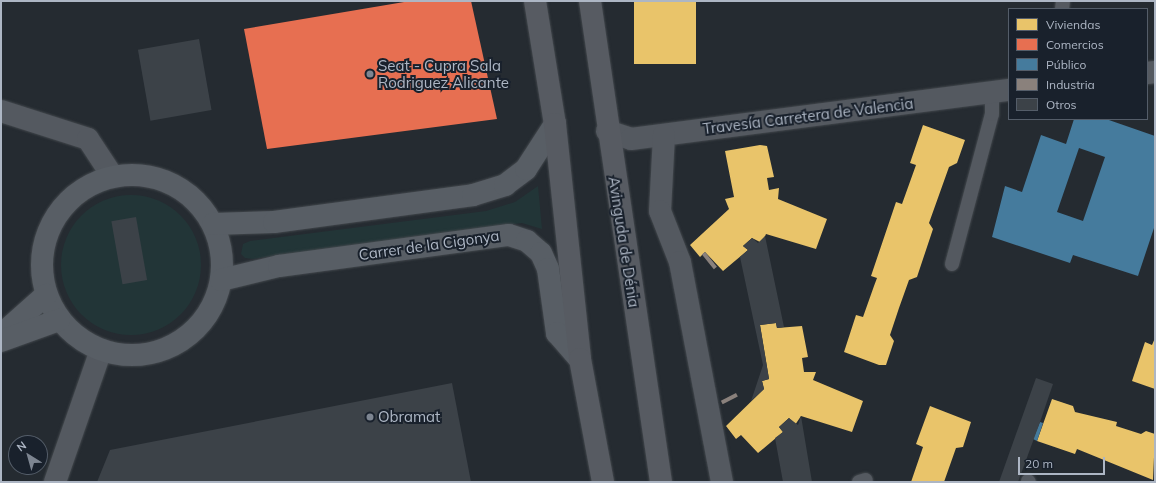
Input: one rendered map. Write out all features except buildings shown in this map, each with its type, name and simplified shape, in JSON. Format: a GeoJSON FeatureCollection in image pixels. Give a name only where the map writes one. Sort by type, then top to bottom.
{"type":"FeatureCollection","features":[{"type":"Feature","properties":{"kind":"main road","name":"Avinguda de Dénia"},"geometry":{"type":"LineString","coordinates":[[590,1],[661,482]]}},
{"type":"Feature","properties":{"kind":"main road"},"geometry":{"type":"LineString","coordinates":[[533,6],[555,124],[580,359],[603,482]]}},
{"type":"Feature","properties":{"kind":"street","name":"Travesía Carretera de Valencia"},"geometry":{"type":"LineString","coordinates":[[608,131],[631,139],[1001,91]]}},
{"type":"Feature","properties":{"kind":"street"},"geometry":{"type":"LineString","coordinates":[[1,111],[88,139],[113,177]]}},
{"type":"Feature","properties":{"kind":"street"},"geometry":{"type":"LineString","coordinates":[[213,224],[280,222],[473,195],[504,185],[526,169],[555,124]]}},
{"type":"Feature","properties":{"kind":"street"},"geometry":{"type":"LineString","coordinates":[[664,135],[660,211],[680,262],[722,482]]}},
{"type":"Feature","properties":{"kind":"street"},"geometry":{"type":"LineString","coordinates":[[147,176],[178,187],[200,205],[213,224],[222,254],[222,280],[214,304],[198,326],[178,343],[153,353],[127,355],[101,350],[78,338],[59,320],[46,295],[42,274],[48,230],[74,195],[113,177],[147,176]]}},
{"type":"Feature","properties":{"kind":"street","name":"Carrer de la Cigonya"},"geometry":{"type":"LineString","coordinates":[[222,280],[266,268],[509,234],[527,241],[541,253],[548,269],[557,333],[580,359]]}},
{"type":"Feature","properties":{"kind":"street"},"geometry":{"type":"LineString","coordinates":[[1,335],[46,295]]}},
{"type":"Feature","properties":{"kind":"street"},"geometry":{"type":"LineString","coordinates":[[1,341],[59,320]]}},
{"type":"Feature","properties":{"kind":"street"},"geometry":{"type":"LineString","coordinates":[[55,482],[101,350]]}},
{"type":"Feature","properties":{"kind":"lane"},"geometry":{"type":"LineString","coordinates":[[952,264],[992,114],[1001,91]]}},
{"type":"Feature","properties":{"kind":"shaded area"},"geometry":{"type":"Polygon","coordinates":[[[538,186],[542,229],[522,223],[253,259],[245,258],[241,254],[243,244],[250,241],[486,211],[515,202],[538,186]]]}},
{"type":"Feature","properties":{"kind":"shaded area"},"geometry":{"type":"Polygon","coordinates":[[[138,195],[164,203],[185,221],[196,238],[200,251],[200,279],[196,292],[189,304],[175,319],[158,330],[145,334],[124,335],[98,327],[77,309],[66,292],[62,279],[61,258],[69,232],[87,211],[104,200],[117,196],[138,195]]]}},
{"type":"Feature","properties":{"kind":"place","name":"Seat - Cupra Sala Rodriguez Alicante"},"geometry":{"type":"Point","coordinates":[370,74]}},
{"type":"Feature","properties":{"kind":"place","name":"Obramat"},"geometry":{"type":"Point","coordinates":[370,417]}}]}
